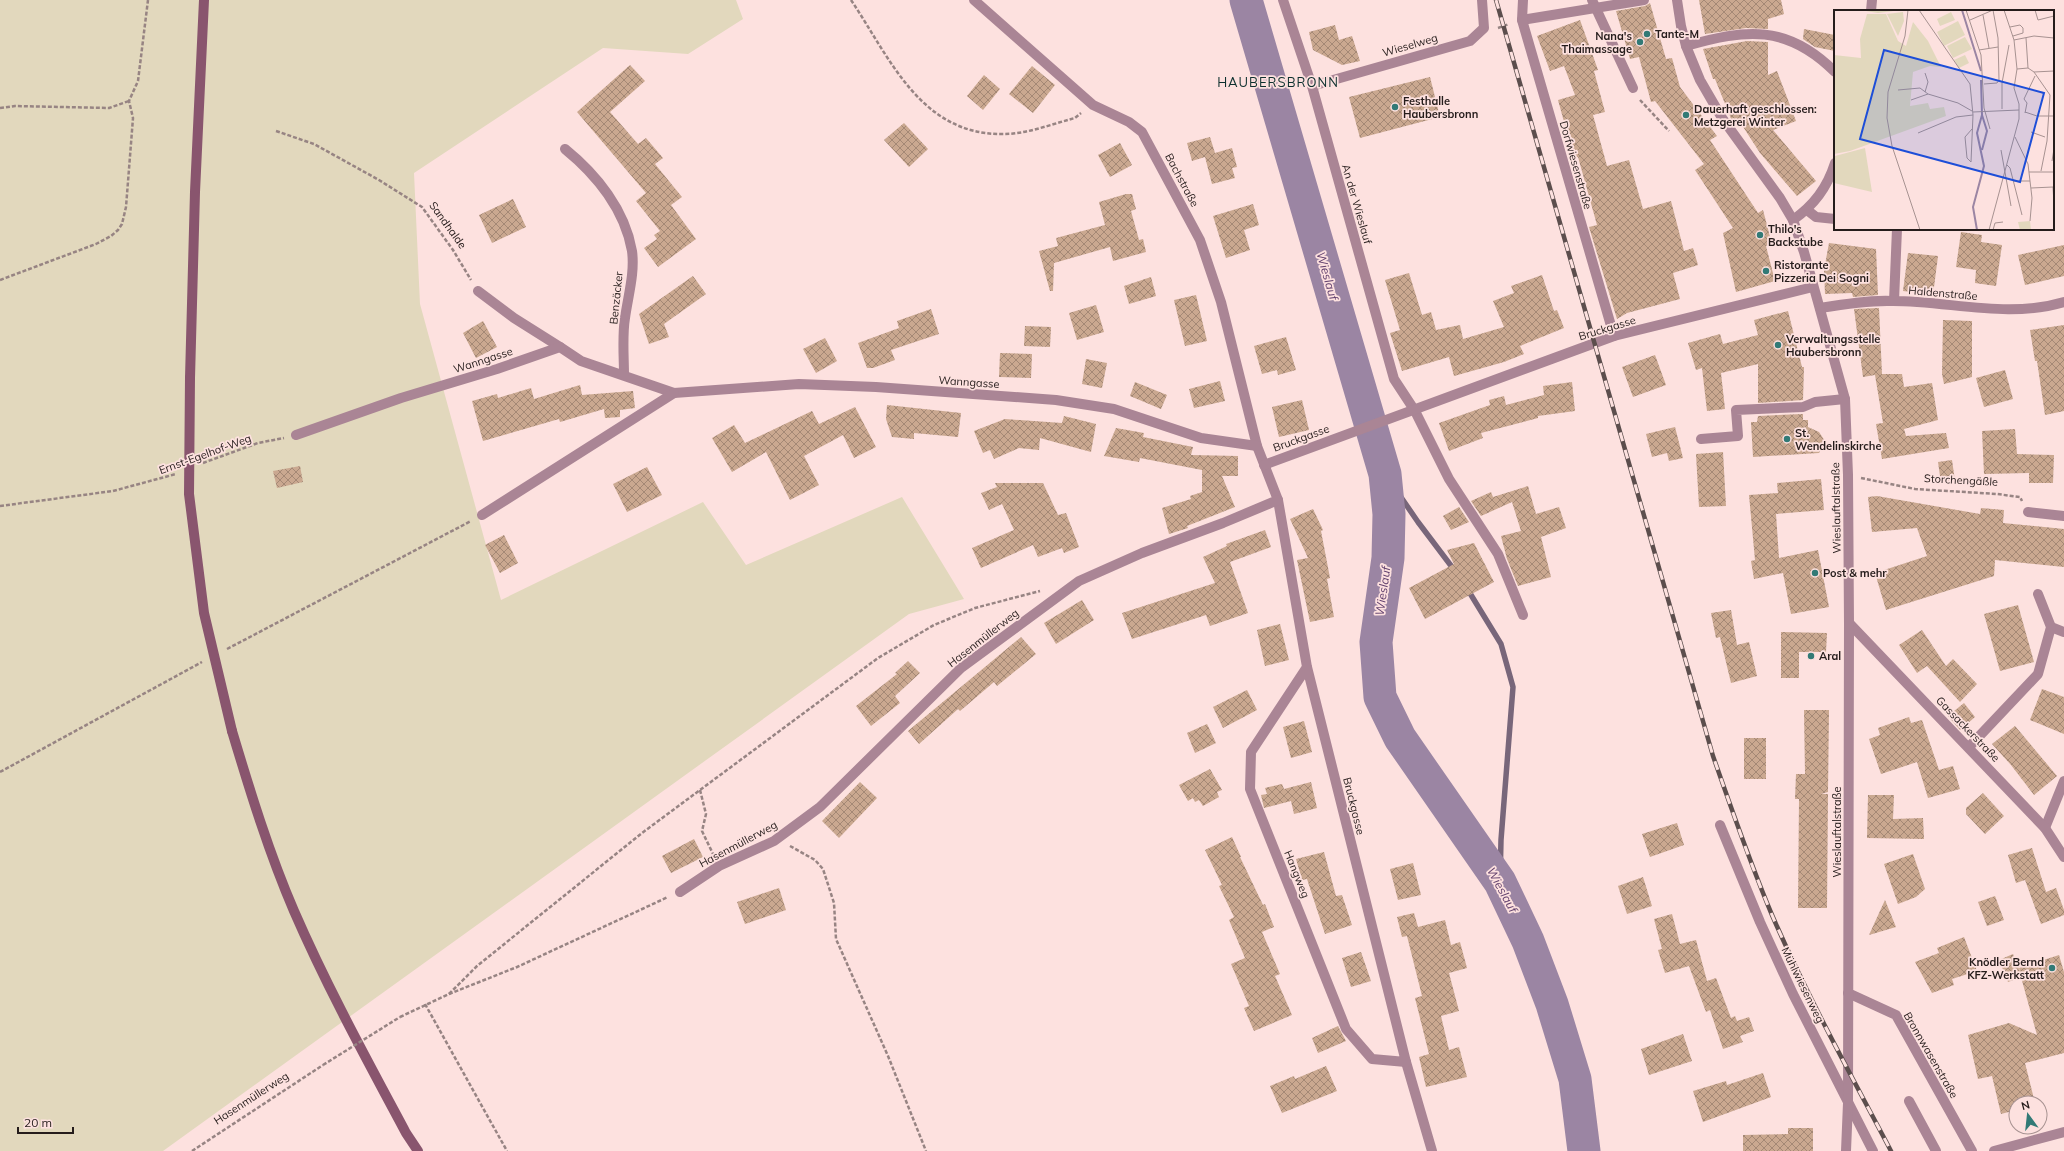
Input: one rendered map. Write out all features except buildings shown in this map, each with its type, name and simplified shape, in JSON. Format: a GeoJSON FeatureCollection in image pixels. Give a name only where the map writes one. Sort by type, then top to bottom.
{"type":"FeatureCollection","features":[{"type":"Feature","properties":{"kind":"main road"},"geometry":{"type":"LineString","coordinates":[[204,0],[195,192],[190,378],[189,494],[204,612],[232,731],[255,809],[294,910],[333,996],[406,1133],[418,1151]]}},
{"type":"Feature","properties":{"kind":"street","name":"Bachstraße"},"geometry":{"type":"LineString","coordinates":[[974,0],[1093,105],[1129,122],[1142,132],[1200,240],[1221,302],[1257,446]]}},
{"type":"Feature","properties":{"kind":"street","name":"An der Wieslauf"},"geometry":{"type":"LineString","coordinates":[[1283,0],[1312,86],[1394,379],[1415,411]]}},
{"type":"Feature","properties":{"kind":"street"},"geometry":{"type":"LineString","coordinates":[[1482,0],[1484,28]]}},
{"type":"Feature","properties":{"kind":"street","name":"Dorfwiesenstraße"},"geometry":{"type":"LineString","coordinates":[[1523,0],[1522,20],[1614,336]]}},
{"type":"Feature","properties":{"kind":"street"},"geometry":{"type":"LineString","coordinates":[[1522,20],[1594,4],[1644,0]]}},
{"type":"Feature","properties":{"kind":"street","name":"Wieslauftalstraße"},"geometry":{"type":"LineString","coordinates":[[1677,0],[1686,46],[1700,80],[1722,118],[1780,198],[1793,220],[1820,308],[1845,399],[1848,475],[1849,623],[1848,1103],[1846,1151]]}},
{"type":"Feature","properties":{"kind":"street"},"geometry":{"type":"LineString","coordinates":[[1871,10],[1872,0]]}},
{"type":"Feature","properties":{"kind":"street"},"geometry":{"type":"LineString","coordinates":[[1594,4],[1633,88]]}},
{"type":"Feature","properties":{"kind":"street","name":"Wieselweg"},"geometry":{"type":"LineString","coordinates":[[1312,86],[1470,41],[1484,28]]}},
{"type":"Feature","properties":{"kind":"street"},"geometry":{"type":"LineString","coordinates":[[1686,46],[1723,36],[1755,33],[1792,41],[1811,51],[1834,71]]}},
{"type":"Feature","properties":{"kind":"street","name":"Benzäcker"},"geometry":{"type":"LineString","coordinates":[[566,149],[587,167],[608,194],[622,219],[632,252],[631,289],[625,319],[624,375]]}},
{"type":"Feature","properties":{"kind":"street"},"geometry":{"type":"LineString","coordinates":[[1793,220],[1807,210],[1824,190],[1834,165]]}},
{"type":"Feature","properties":{"kind":"street"},"geometry":{"type":"LineString","coordinates":[[1807,210],[1816,217],[1834,218]]}},
{"type":"Feature","properties":{"kind":"street"},"geometry":{"type":"LineString","coordinates":[[1894,301],[1897,230]]}},
{"type":"Feature","properties":{"kind":"street","name":"Bruckgasse"},"geometry":{"type":"LineString","coordinates":[[1264,465],[1415,411],[1614,336],[1813,287]]}},
{"type":"Feature","properties":{"kind":"street"},"geometry":{"type":"LineString","coordinates":[[478,291],[514,318],[560,347]]}},
{"type":"Feature","properties":{"kind":"street","name":"Haldenstraße"},"geometry":{"type":"LineString","coordinates":[[1820,308],[1851,302],[1894,301],[2008,310],[2052,305],[2064,302]]}},
{"type":"Feature","properties":{"kind":"street","name":"Wanngasse"},"geometry":{"type":"LineString","coordinates":[[296,435],[401,398],[497,370],[560,347],[581,361],[674,393],[799,384],[876,387],[1056,400],[1114,409],[1201,438],[1257,446]]}},
{"type":"Feature","properties":{"kind":"street","name":"Wanngasse"},"geometry":{"type":"LineString","coordinates":[[482,516],[674,393]]}},
{"type":"Feature","properties":{"kind":"street"},"geometry":{"type":"LineString","coordinates":[[1701,439],[1738,436],[1736,410],[1803,407],[1815,402],[1845,399]]}},
{"type":"Feature","properties":{"kind":"street"},"geometry":{"type":"LineString","coordinates":[[1415,411],[1450,479],[1498,554],[1523,616]]}},
{"type":"Feature","properties":{"kind":"street","name":"Bruckgasse"},"geometry":{"type":"LineString","coordinates":[[1257,446],[1278,500],[1307,667],[1406,1062],[1432,1151]]}},
{"type":"Feature","properties":{"kind":"street","name":"Hasenmüllerweg"},"geometry":{"type":"LineString","coordinates":[[680,892],[719,866],[774,841],[820,806],[961,668],[1079,581],[1142,553],[1223,523],[1278,500]]}},
{"type":"Feature","properties":{"kind":"street"},"geometry":{"type":"LineString","coordinates":[[2028,512],[2064,516]]}},
{"type":"Feature","properties":{"kind":"street"},"geometry":{"type":"LineString","coordinates":[[1969,747],[2038,674],[2050,627],[2038,594]]}},
{"type":"Feature","properties":{"kind":"street","name":"Gassackerstraße"},"geometry":{"type":"LineString","coordinates":[[1849,623],[2045,828],[2064,857]]}},
{"type":"Feature","properties":{"kind":"street"},"geometry":{"type":"LineString","coordinates":[[2050,627],[2064,632]]}},
{"type":"Feature","properties":{"kind":"street","name":"Hangweg"},"geometry":{"type":"LineString","coordinates":[[1307,667],[1251,752],[1250,789],[1346,1029],[1372,1059],[1406,1062]]}},
{"type":"Feature","properties":{"kind":"street"},"geometry":{"type":"LineString","coordinates":[[2045,828],[2064,781]]}},
{"type":"Feature","properties":{"kind":"street","name":"Mühlwiesenweg"},"geometry":{"type":"LineString","coordinates":[[1720,825],[1760,922],[1873,1151]]}},
{"type":"Feature","properties":{"kind":"street","name":"Bronnwasenstraße"},"geometry":{"type":"LineString","coordinates":[[1848,993],[1896,1015],[1972,1151]]}},
{"type":"Feature","properties":{"kind":"street"},"geometry":{"type":"LineString","coordinates":[[1909,1101],[1936,1151]]}},
{"type":"Feature","properties":{"kind":"street"},"geometry":{"type":"LineString","coordinates":[[1994,1151],[2064,1132]]}},
{"type":"Feature","properties":{"kind":"path"},"geometry":{"type":"LineString","coordinates":[[0,280],[96,244],[111,236],[122,224],[126,207],[132,118],[130,101],[138,81],[148,0]]}},
{"type":"Feature","properties":{"kind":"path"},"geometry":{"type":"LineString","coordinates":[[850,0],[880,49],[906,85],[943,119],[976,132],[1004,134],[1029,130],[1075,118],[1093,105]]}},
{"type":"Feature","properties":{"kind":"path"},"geometry":{"type":"LineString","coordinates":[[1484,28],[1491,29],[1522,20]]}},
{"type":"Feature","properties":{"kind":"path"},"geometry":{"type":"LineString","coordinates":[[1633,88],[1642,104],[1668,131]]}},
{"type":"Feature","properties":{"kind":"path"},"geometry":{"type":"LineString","coordinates":[[0,108],[15,106],[109,108],[130,101]]}},
{"type":"Feature","properties":{"kind":"path","name":"Sandhalde"},"geometry":{"type":"LineString","coordinates":[[276,130],[314,144],[379,180],[422,207],[453,250],[478,291]]}},
{"type":"Feature","properties":{"kind":"path","name":"Ernst-Egelhof-Weg"},"geometry":{"type":"LineString","coordinates":[[201,464],[258,443],[296,435]]}},
{"type":"Feature","properties":{"kind":"path","name":"Ernst-Egelhof-Weg"},"geometry":{"type":"LineString","coordinates":[[0,506],[113,491],[168,478],[181,472]]}},
{"type":"Feature","properties":{"kind":"path","name":"Storchengäßle"},"geometry":{"type":"LineString","coordinates":[[1848,475],[1915,489],[1997,494],[2020,497],[2028,512]]}},
{"type":"Feature","properties":{"kind":"path"},"geometry":{"type":"LineString","coordinates":[[225,650],[482,516]]}},
{"type":"Feature","properties":{"kind":"path"},"geometry":{"type":"LineString","coordinates":[[449,994],[483,961],[642,833],[878,658],[934,625],[975,608],[1042,591]]}},
{"type":"Feature","properties":{"kind":"path"},"geometry":{"type":"LineString","coordinates":[[0,772],[204,661]]}},
{"type":"Feature","properties":{"kind":"path"},"geometry":{"type":"LineString","coordinates":[[700,790],[706,814],[702,831],[719,866]]}},
{"type":"Feature","properties":{"kind":"path"},"geometry":{"type":"LineString","coordinates":[[774,841],[795,848],[815,860],[823,869],[834,903],[836,939],[888,1056],[926,1151]]}},
{"type":"Feature","properties":{"kind":"path","name":"Hasenmüllerweg"},"geometry":{"type":"LineString","coordinates":[[192,1151],[323,1065],[400,1017],[425,1004],[517,967],[680,892]]}},
{"type":"Feature","properties":{"kind":"path"},"geometry":{"type":"LineString","coordinates":[[425,1004],[507,1151]]}},
{"type":"Feature","properties":{"kind":"shaded area"},"geometry":{"type":"Polygon","coordinates":[[[0,0],[736,0],[743,19],[688,54],[603,48],[414,173],[420,304],[501,600],[703,502],[746,565],[902,497],[964,599],[909,614],[163,1151],[0,1151],[0,0]]]}},
{"type":"Feature","properties":{"kind":"waterway","name":"Wieslauf"},"geometry":{"type":"LineString","coordinates":[[1246,0],[1385,474],[1389,514],[1388,558],[1376,642],[1380,697],[1400,738],[1500,882],[1528,941],[1552,1004],[1575,1079],[1584,1151]]}},
{"type":"Feature","properties":{"kind":"waterway"},"geometry":{"type":"LineString","coordinates":[[1385,474],[1418,522],[1455,571]]}},
{"type":"Feature","properties":{"kind":"waterway"},"geometry":{"type":"LineString","coordinates":[[1468,590],[1501,644],[1513,687],[1501,840],[1500,882]]}},
{"type":"Feature","properties":{"kind":"railway"},"geometry":{"type":"LineString","coordinates":[[1496,0],[1713,756],[1756,876],[1785,945],[1829,1034],[1891,1151]]}},
{"type":"Feature","properties":{"kind":"place","name":"Tante-M"},"geometry":{"type":"Point","coordinates":[1647,34]}},
{"type":"Feature","properties":{"kind":"place","name":"Nana's Thaimassage"},"geometry":{"type":"Point","coordinates":[1640,42]}},
{"type":"Feature","properties":{"kind":"place","name":"Festhalle Haubersbronn"},"geometry":{"type":"Point","coordinates":[1395,107]}},
{"type":"Feature","properties":{"kind":"place","name":"Dauerhaft geschlossen: Metzgerei Winter"},"geometry":{"type":"Point","coordinates":[1686,115]}},
{"type":"Feature","properties":{"kind":"place","name":"Thilo's Backstube"},"geometry":{"type":"Point","coordinates":[1760,235]}},
{"type":"Feature","properties":{"kind":"place","name":"Ristorante Pizzeria Dei Sogni"},"geometry":{"type":"Point","coordinates":[1766,271]}},
{"type":"Feature","properties":{"kind":"place","name":"Verwaltungsstelle Haubersbronn"},"geometry":{"type":"Point","coordinates":[1778,345]}},
{"type":"Feature","properties":{"kind":"place","name":"St. Wendelinskirche"},"geometry":{"type":"Point","coordinates":[1787,439]}},
{"type":"Feature","properties":{"kind":"place","name":"Post & mehr"},"geometry":{"type":"Point","coordinates":[1815,573]}},
{"type":"Feature","properties":{"kind":"place","name":"Aral"},"geometry":{"type":"Point","coordinates":[1811,656]}},
{"type":"Feature","properties":{"kind":"place","name":"Knödler Bernd KFZ-Werkstatt"},"geometry":{"type":"Point","coordinates":[2052,968]}},
{"type":"Feature","properties":{"kind":"district","name":"HAUBERSBRONN"},"geometry":{"type":"Point","coordinates":[1278,82]}}]}
